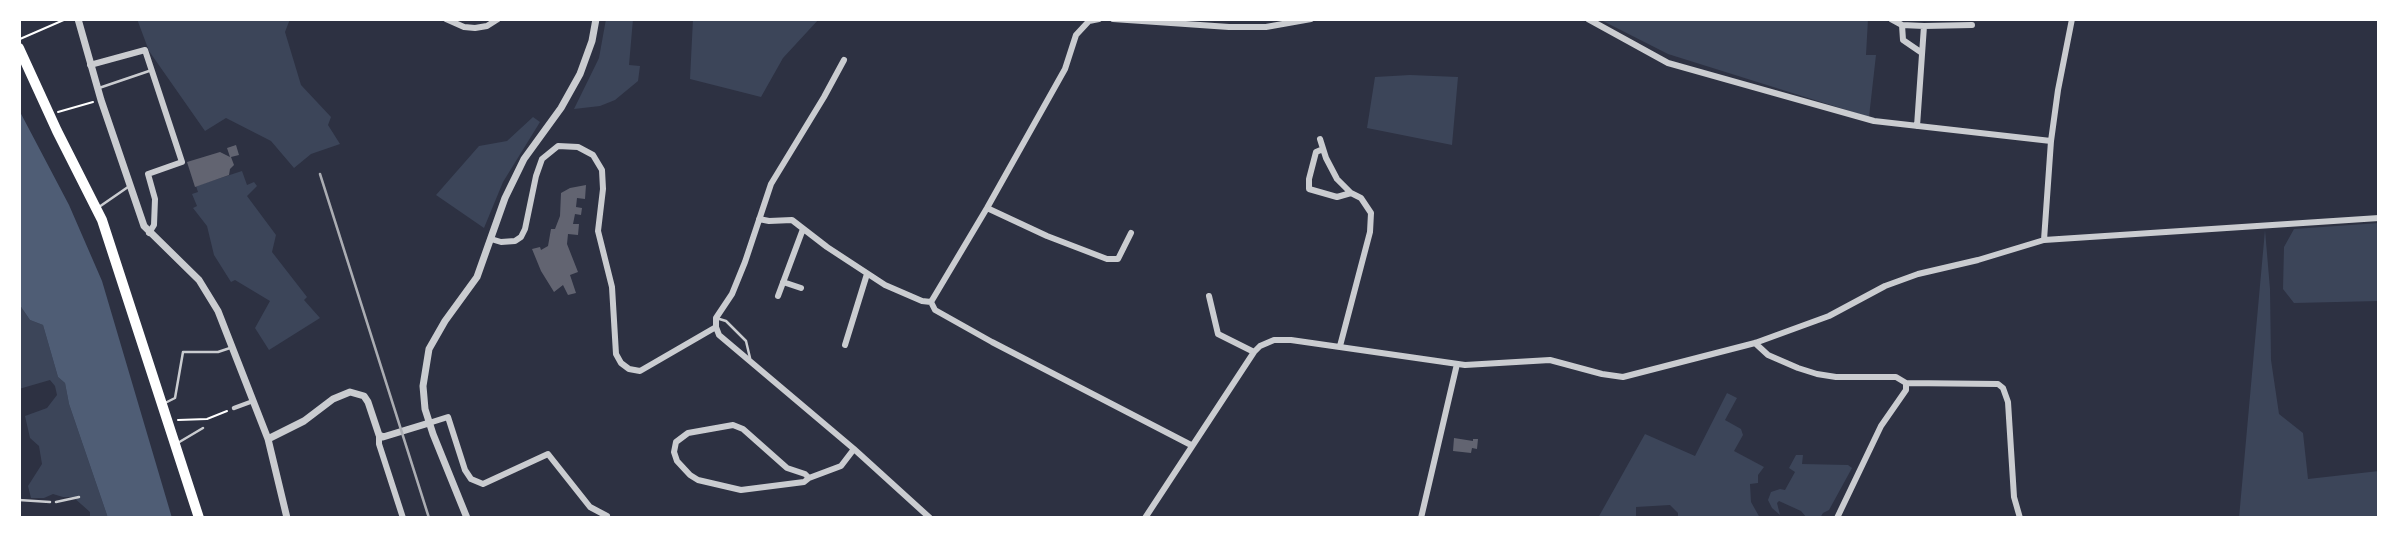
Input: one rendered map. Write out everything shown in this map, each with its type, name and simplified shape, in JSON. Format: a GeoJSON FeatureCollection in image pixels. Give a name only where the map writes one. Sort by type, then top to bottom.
{"type":"FeatureCollection","features":[{"type":"Feature","properties":{"kind":"main road"},"geometry":{"type":"LineString","coordinates":[[19,48],[97,209],[199,518]]}},
{"type":"Feature","properties":{"kind":"street"},"geometry":{"type":"LineString","coordinates":[[78,19],[97,89],[144,226],[205,287],[218,311],[268,439],[288,518]]}},
{"type":"Feature","properties":{"kind":"street"},"geometry":{"type":"LineString","coordinates":[[446,19],[464,27],[475,28],[486,26],[498,19]]}},
{"type":"Feature","properties":{"kind":"street"},"geometry":{"type":"LineString","coordinates":[[467,518],[429,423],[423,386],[429,349],[445,321],[477,277],[505,198],[524,159],[561,108],[580,74],[592,41],[596,19]]}},
{"type":"Feature","properties":{"kind":"street"},"geometry":{"type":"LineString","coordinates":[[931,302],[1065,69],[1076,35],[1089,20],[1099,19]]}},
{"type":"Feature","properties":{"kind":"street"},"geometry":{"type":"LineString","coordinates":[[1113,19],[1229,27],[1266,27],[1311,19]]}},
{"type":"Feature","properties":{"kind":"street"},"geometry":{"type":"LineString","coordinates":[[1588,19],[1668,62],[1874,121],[2051,141]]}},
{"type":"Feature","properties":{"kind":"street"},"geometry":{"type":"LineString","coordinates":[[1891,19],[1902,25],[1972,25]]}},
{"type":"Feature","properties":{"kind":"street"},"geometry":{"type":"LineString","coordinates":[[2044,240],[2057,90],[2072,19]]}},
{"type":"Feature","properties":{"kind":"street"},"geometry":{"type":"LineString","coordinates":[[1902,25],[1903,40],[1922,53]]}},
{"type":"Feature","properties":{"kind":"street"},"geometry":{"type":"LineString","coordinates":[[1917,126],[1924,26]]}},
{"type":"Feature","properties":{"kind":"street"},"geometry":{"type":"LineString","coordinates":[[90,65],[145,50],[182,162],[148,174],[155,200],[154,225],[149,233]]}},
{"type":"Feature","properties":{"kind":"street"},"geometry":{"type":"LineString","coordinates":[[844,60],[777,171],[733,294],[716,318],[716,327],[719,335],[750,358],[930,518]]}},
{"type":"Feature","properties":{"kind":"street"},"geometry":{"type":"LineString","coordinates":[[1320,139],[1336,179],[1368,206],[1372,222],[1340,346]]}},
{"type":"Feature","properties":{"kind":"street"},"geometry":{"type":"LineString","coordinates":[[491,239],[501,242],[515,241],[521,237],[542,159],[558,146],[584,149],[593,155],[601,170],[603,189],[598,231],[612,287],[616,354],[621,363],[629,369],[640,371],[716,327]]}},
{"type":"Feature","properties":{"kind":"street"},"geometry":{"type":"LineString","coordinates":[[1323,149],[1315,152],[1309,189],[1337,197],[1351,193]]}},
{"type":"Feature","properties":{"kind":"street"},"geometry":{"type":"LineString","coordinates":[[987,208],[1047,236],[1107,259],[1118,258],[1131,233]]}},
{"type":"Feature","properties":{"kind":"street"},"geometry":{"type":"LineString","coordinates":[[1145,518],[1254,352],[1260,345],[1274,340],[1340,346],[1457,364],[1550,360],[1623,377],[1755,343],[1829,316],[1885,286],[1918,274],[1978,260],[2044,240],[2379,218]]}},
{"type":"Feature","properties":{"kind":"street"},"geometry":{"type":"LineString","coordinates":[[759,219],[792,220],[867,274],[922,301],[931,302]]}},
{"type":"Feature","properties":{"kind":"street"},"geometry":{"type":"LineString","coordinates":[[778,296],[803,229]]}},
{"type":"Feature","properties":{"kind":"street"},"geometry":{"type":"LineString","coordinates":[[845,345],[867,274]]}},
{"type":"Feature","properties":{"kind":"street"},"geometry":{"type":"LineString","coordinates":[[783,282],[801,288]]}},
{"type":"Feature","properties":{"kind":"street"},"geometry":{"type":"LineString","coordinates":[[1209,296],[1218,334],[1254,352]]}},
{"type":"Feature","properties":{"kind":"street"},"geometry":{"type":"LineString","coordinates":[[931,302],[934,310],[1191,445]]}},
{"type":"Feature","properties":{"kind":"street"},"geometry":{"type":"LineString","coordinates":[[1755,343],[1768,355],[1817,374],[1836,377],[1896,377],[1906,383],[1991,383],[2003,388],[2008,402],[2014,498],[2020,518]]}},
{"type":"Feature","properties":{"kind":"street"},"geometry":{"type":"LineString","coordinates":[[1421,518],[1457,364]]}},
{"type":"Feature","properties":{"kind":"street"},"geometry":{"type":"LineString","coordinates":[[1837,518],[1881,426],[1906,390],[1906,383]]}},
{"type":"Feature","properties":{"kind":"street"},"geometry":{"type":"LineString","coordinates":[[268,439],[304,421],[333,399],[350,392],[363,396],[381,436],[379,444],[403,518]]}},
{"type":"Feature","properties":{"kind":"street"},"geometry":{"type":"LineString","coordinates":[[234,408],[253,401]]}},
{"type":"Feature","properties":{"kind":"street"},"geometry":{"type":"LineString","coordinates":[[381,436],[448,417],[465,470],[471,479],[483,484],[548,454],[590,507],[607,516]]}},
{"type":"Feature","properties":{"kind":"street"},"geometry":{"type":"LineString","coordinates":[[809,478],[787,468],[743,429],[733,425],[688,433],[676,442],[674,452],[677,461],[690,475],[710,484],[741,490],[804,482],[841,466],[854,449]]}},
{"type":"Feature","properties":{"kind":"lane"},"geometry":{"type":"LineString","coordinates":[[97,89],[152,70]]}},
{"type":"Feature","properties":{"kind":"lane"},"geometry":{"type":"LineString","coordinates":[[97,209],[131,185]]}},
{"type":"Feature","properties":{"kind":"lane"},"geometry":{"type":"LineString","coordinates":[[716,318],[726,321],[746,341],[750,358]]}},
{"type":"Feature","properties":{"kind":"lane"},"geometry":{"type":"LineString","coordinates":[[162,404],[175,398],[183,352],[218,352],[231,347]]}},
{"type":"Feature","properties":{"kind":"lane"},"geometry":{"type":"LineString","coordinates":[[176,444],[203,428]]}},
{"type":"Feature","properties":{"kind":"lane"},"geometry":{"type":"LineString","coordinates":[[56,502],[79,497]]}},
{"type":"Feature","properties":{"kind":"lane"},"geometry":{"type":"LineString","coordinates":[[19,500],[50,502]]}},
{"type":"Feature","properties":{"kind":"path"},"geometry":{"type":"LineString","coordinates":[[19,39],[66,19]]}},
{"type":"Feature","properties":{"kind":"path"},"geometry":{"type":"LineString","coordinates":[[47,110],[53,107],[56,113],[101,100]]}},
{"type":"Feature","properties":{"kind":"path"},"geometry":{"type":"LineString","coordinates":[[176,421],[207,419],[234,408]]}},
{"type":"Feature","properties":{"kind":"shaded area"},"geometry":{"type":"Polygon","coordinates":[[[137,19],[290,19],[285,32],[301,85],[331,117],[328,125],[340,144],[311,154],[294,168],[271,141],[226,118],[205,131],[149,51],[137,19]]]}},
{"type":"Feature","properties":{"kind":"shaded area"},"geometry":{"type":"Polygon","coordinates":[[[606,19],[633,19],[629,65],[640,66],[638,81],[615,100],[600,106],[574,109],[599,58],[606,19]]]}},
{"type":"Feature","properties":{"kind":"shaded area"},"geometry":{"type":"Polygon","coordinates":[[[693,19],[819,19],[783,58],[761,97],[690,79],[693,19]]]}},
{"type":"Feature","properties":{"kind":"shaded area"},"geometry":{"type":"Polygon","coordinates":[[[1599,19],[1868,19],[1866,55],[1876,55],[1869,117],[1668,54],[1599,19]]]}},
{"type":"Feature","properties":{"kind":"shaded area"},"geometry":{"type":"Polygon","coordinates":[[[1375,77],[1458,77],[1452,145],[1367,128],[1375,77]]]}},
{"type":"Feature","properties":{"kind":"shaded area"},"geometry":{"type":"Polygon","coordinates":[[[19,110],[69,205],[102,281],[172,518],[108,518],[69,404],[65,383],[58,377],[43,325],[30,320],[19,304],[19,110]]]}},
{"type":"Feature","properties":{"kind":"shaded area"},"geometry":{"type":"Polygon","coordinates":[[[533,117],[540,122],[503,182],[484,228],[436,195],[479,146],[507,141],[533,117]]]}},
{"type":"Feature","properties":{"kind":"shaded area"},"geometry":{"type":"Polygon","coordinates":[[[242,171],[247,185],[254,182],[257,186],[247,196],[276,235],[272,252],[307,297],[304,300],[320,318],[269,350],[255,328],[270,301],[235,280],[231,282],[214,255],[207,226],[193,208],[197,206],[192,194],[198,192],[196,186],[242,171]]]}},
{"type":"Feature","properties":{"kind":"shaded area"},"geometry":{"type":"Polygon","coordinates":[[[2379,223],[2379,301],[2294,303],[2283,289],[2284,247],[2294,229],[2379,223]]]}},
{"type":"Feature","properties":{"kind":"shaded area"},"geometry":{"type":"Polygon","coordinates":[[[2265,230],[2270,289],[2271,360],[2279,414],[2303,433],[2308,479],[2379,471],[2379,518],[2239,518],[2265,230]]]}},
{"type":"Feature","properties":{"kind":"shaded area"},"geometry":{"type":"Polygon","coordinates":[[[19,304],[30,320],[43,325],[58,377],[65,383],[69,404],[108,518],[90,518],[90,512],[73,497],[53,494],[44,498],[31,498],[28,486],[42,464],[39,446],[30,438],[25,416],[47,408],[57,395],[50,380],[19,389],[19,304]]]}},
{"type":"Feature","properties":{"kind":"shaded area"},"geometry":{"type":"Polygon","coordinates":[[[1727,393],[1737,398],[1725,420],[1741,429],[1743,435],[1734,451],[1764,467],[1758,475],[1758,483],[1750,484],[1751,502],[1760,518],[1678,518],[1678,513],[1670,505],[1636,507],[1636,518],[1598,518],[1645,434],[1695,456],[1727,393]]]}},
{"type":"Feature","properties":{"kind":"shaded area"},"geometry":{"type":"Polygon","coordinates":[[[1796,455],[1803,455],[1802,464],[1848,465],[1852,468],[1829,510],[1820,518],[1807,518],[1801,511],[1779,501],[1777,503],[1780,515],[1768,500],[1771,492],[1785,490],[1795,472],[1789,468],[1796,455]]]}},
{"type":"Feature","properties":{"kind":"building"},"geometry":{"type":"Polygon","coordinates":[[[236,145],[239,155],[231,157],[234,165],[229,175],[195,187],[187,162],[220,152],[230,157],[227,148],[236,145]]]}},
{"type":"Feature","properties":{"kind":"building"},"geometry":{"type":"Polygon","coordinates":[[[586,185],[585,199],[577,198],[576,207],[582,208],[581,215],[575,214],[573,224],[579,224],[578,235],[568,234],[567,244],[578,272],[570,275],[576,293],[568,295],[563,285],[554,292],[532,249],[540,247],[541,250],[548,246],[551,229],[555,229],[560,216],[561,193],[586,185]]]}},
{"type":"Feature","properties":{"kind":"building"},"geometry":{"type":"Polygon","coordinates":[[[1454,438],[1473,441],[1478,439],[1477,449],[1472,448],[1471,453],[1453,451],[1454,438]]]}},
{"type":"Feature","properties":{"kind":"railway"},"geometry":{"type":"LineString","coordinates":[[320,174],[429,518]]}}]}
